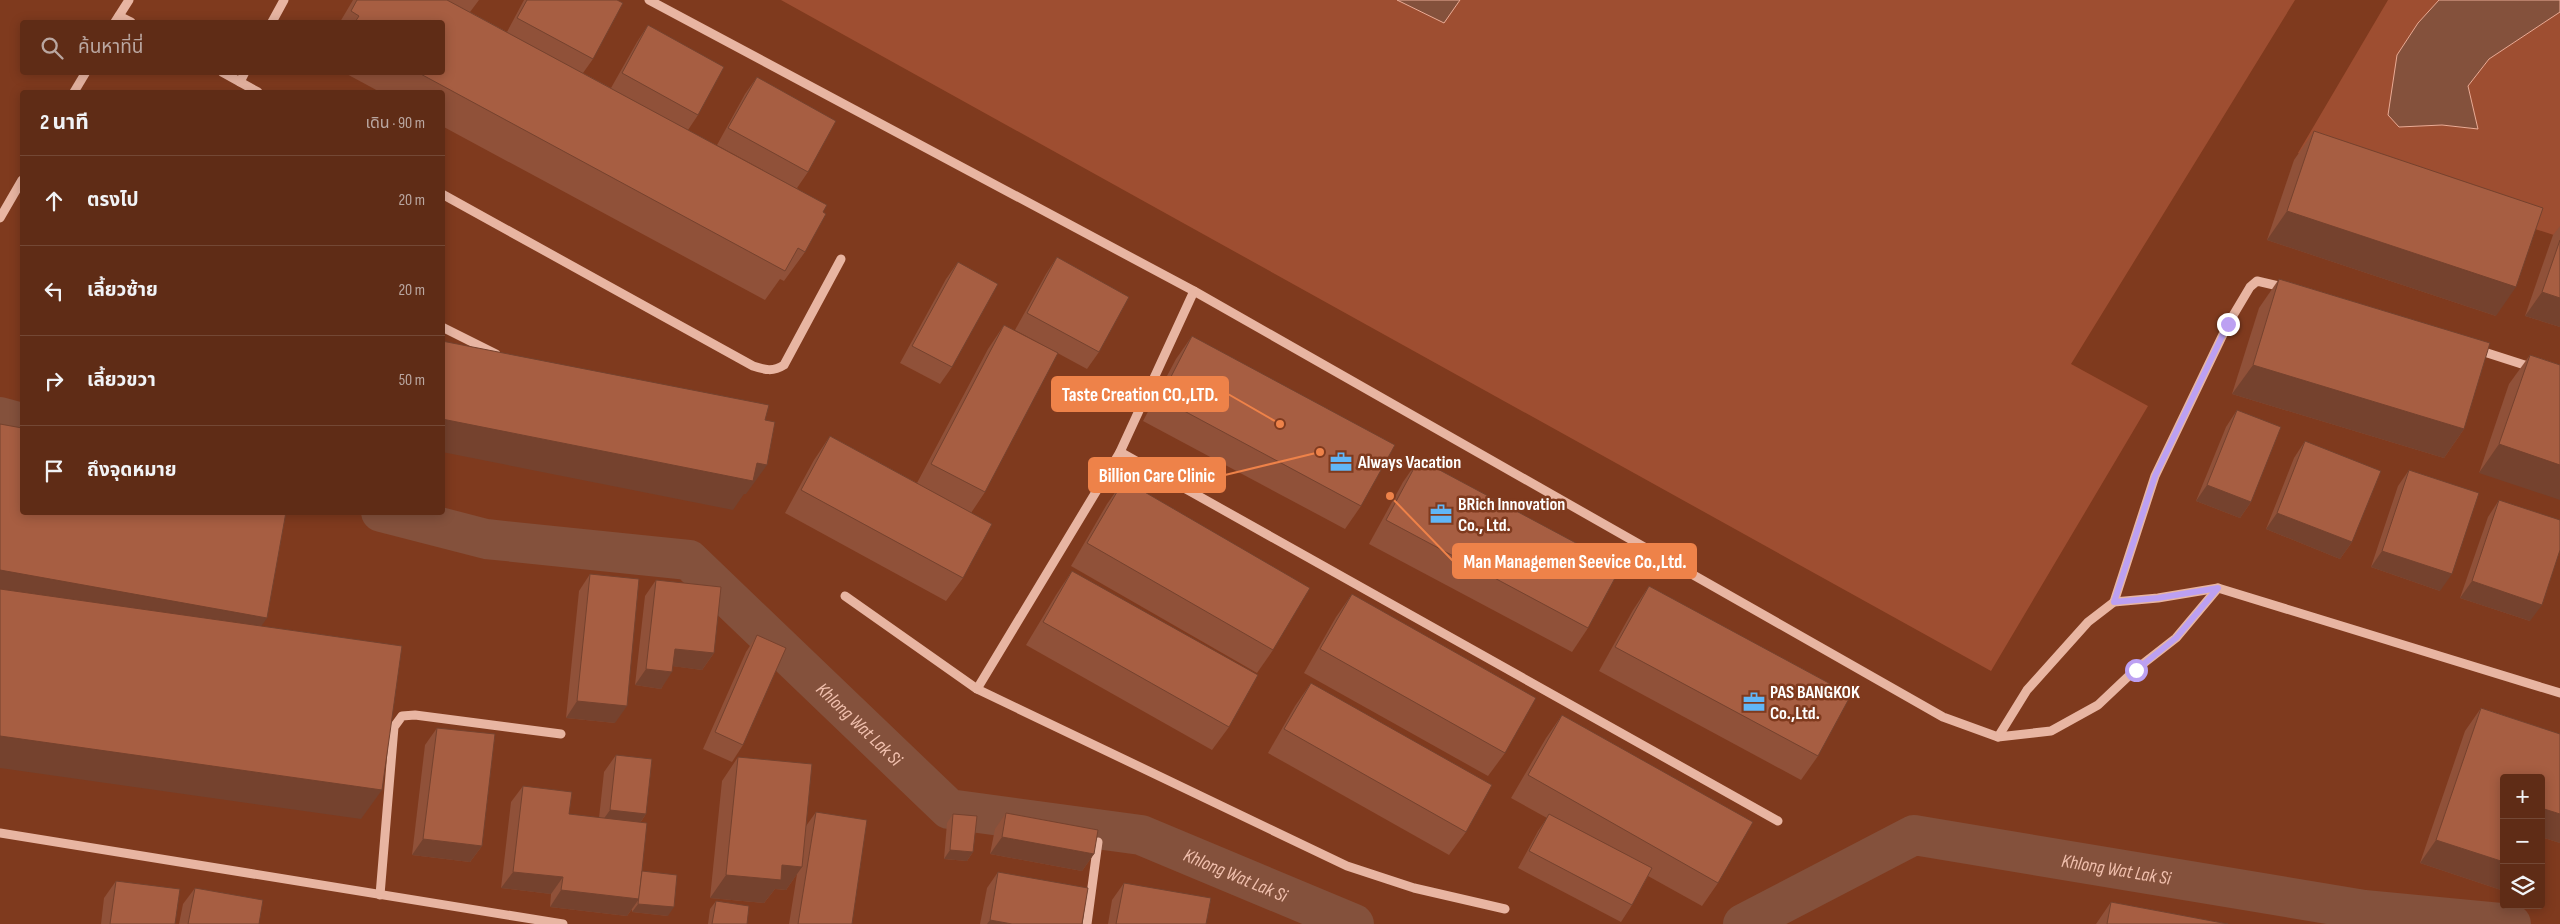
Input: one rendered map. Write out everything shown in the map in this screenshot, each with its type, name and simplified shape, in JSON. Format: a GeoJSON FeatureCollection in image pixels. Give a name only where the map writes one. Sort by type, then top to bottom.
{"type":"FeatureCollection","features":[{"type":"Feature","properties":{"kind":"street"},"geometry":{"type":"LineString","coordinates":[[117,19],[129,0]]}},
{"type":"Feature","properties":{"kind":"street"},"geometry":{"type":"LineString","coordinates":[[273,20],[284,0]]}},
{"type":"Feature","properties":{"kind":"street"},"geometry":{"type":"LineString","coordinates":[[649,0],[1194,291],[1943,717],[1998,737],[2051,731],[2098,704],[2176,638],[2218,588]]}},
{"type":"Feature","properties":{"kind":"street"},"geometry":{"type":"LineString","coordinates":[[75,90],[84,75]]}},
{"type":"Feature","properties":{"kind":"street"},"geometry":{"type":"LineString","coordinates":[[227,75],[254,90]]}},
{"type":"Feature","properties":{"kind":"street"},"geometry":{"type":"LineString","coordinates":[[240,82],[244,75]]}},
{"type":"Feature","properties":{"kind":"street"},"geometry":{"type":"LineString","coordinates":[[0,218],[20,183]]}},
{"type":"Feature","properties":{"kind":"street"},"geometry":{"type":"LineString","coordinates":[[445,196],[753,366],[766,370],[777,370],[790,357],[841,259]]}},
{"type":"Feature","properties":{"kind":"street"},"geometry":{"type":"LineString","coordinates":[[2114,602],[2155,476],[2228,324],[2250,287],[2257,280],[2296,291]]}},
{"type":"Feature","properties":{"kind":"street"},"geometry":{"type":"LineString","coordinates":[[977,689],[1120,452],[1194,291]]}},
{"type":"Feature","properties":{"kind":"street"},"geometry":{"type":"LineString","coordinates":[[445,329],[505,359]]}},
{"type":"Feature","properties":{"kind":"street"},"geometry":{"type":"LineString","coordinates":[[2466,346],[2541,370]]}},
{"type":"Feature","properties":{"kind":"street"},"geometry":{"type":"LineString","coordinates":[[1120,452],[1778,821]]}},
{"type":"Feature","properties":{"kind":"street"},"geometry":{"type":"LineString","coordinates":[[1998,737],[2027,690],[2088,622],[2114,602],[2158,598],[2218,588],[2560,693]]}},
{"type":"Feature","properties":{"kind":"street"},"geometry":{"type":"LineString","coordinates":[[845,596],[977,689],[1348,866],[1414,888],[1505,908]]}},
{"type":"Feature","properties":{"kind":"street"},"geometry":{"type":"LineString","coordinates":[[380,894],[394,727],[402,716],[416,715],[561,734]]}},
{"type":"Feature","properties":{"kind":"street"},"geometry":{"type":"LineString","coordinates":[[0,833],[563,924]]}},
{"type":"Feature","properties":{"kind":"street"},"geometry":{"type":"LineString","coordinates":[[1087,924],[1098,842]]}},
{"type":"Feature","properties":{"kind":"shaded area"},"geometry":{"type":"Polygon","coordinates":[[[781,0],[1397,0],[1444,22],[1460,0],[2295,0],[2071,364],[2148,406],[1991,671],[781,0]]]}},
{"type":"Feature","properties":{"kind":"shaded area"},"geometry":{"type":"Polygon","coordinates":[[[1397,0],[1460,0],[1444,23],[1397,0]]]}},
{"type":"Feature","properties":{"kind":"shaded area"},"geometry":{"type":"Polygon","coordinates":[[[2388,0],[2439,0],[2418,23],[2397,55],[2442,125],[2478,129],[2468,86],[2489,59],[2560,12],[2560,237],[2298,153],[2388,0]]]}},
{"type":"Feature","properties":{"kind":"shaded area"},"geometry":{"type":"Polygon","coordinates":[[[2439,0],[2560,0],[2560,12],[2489,59],[2468,86],[2478,129],[2442,125],[2399,127],[2388,115],[2397,55],[2418,23],[2439,0]]]}},
{"type":"Feature","properties":{"kind":"building"},"geometry":{"type":"Polygon","coordinates":[[[357,0],[447,0],[827,205],[823,212],[826,214],[805,252],[798,248],[785,271],[423,75],[445,75],[445,20],[356,20],[359,16],[351,11],[357,0]]]}},
{"type":"Feature","properties":{"kind":"building"},"geometry":{"type":"Polygon","coordinates":[[[527,0],[617,0],[623,3],[593,59],[517,18],[527,0]]]}},
{"type":"Feature","properties":{"kind":"building"},"geometry":{"type":"Polygon","coordinates":[[[648,25],[724,67],[698,115],[622,73],[648,25]]]}},
{"type":"Feature","properties":{"kind":"building"},"geometry":{"type":"Polygon","coordinates":[[[757,77],[836,121],[808,172],[728,128],[757,77]]]}},
{"type":"Feature","properties":{"kind":"building"},"geometry":{"type":"Polygon","coordinates":[[[2314,131],[2543,208],[2516,287],[2287,211],[2314,131]]]}},
{"type":"Feature","properties":{"kind":"building"},"geometry":{"type":"Polygon","coordinates":[[[2560,240],[2560,298],[2542,292],[2560,240]]]}},
{"type":"Feature","properties":{"kind":"building"},"geometry":{"type":"Polygon","coordinates":[[[1057,257],[1129,297],[1099,352],[1027,313],[1057,257]]]}},
{"type":"Feature","properties":{"kind":"building"},"geometry":{"type":"Polygon","coordinates":[[[958,262],[998,284],[952,367],[912,346],[958,262]]]}},
{"type":"Feature","properties":{"kind":"building"},"geometry":{"type":"Polygon","coordinates":[[[2279,279],[2490,343],[2464,429],[2253,365],[2279,279]]]}},
{"type":"Feature","properties":{"kind":"building"},"geometry":{"type":"Polygon","coordinates":[[[1004,325],[1058,353],[985,492],[931,464],[1004,325]]]}},
{"type":"Feature","properties":{"kind":"building"},"geometry":{"type":"Polygon","coordinates":[[[1192,336],[1395,445],[1361,506],[1160,398],[1192,336]]]}},
{"type":"Feature","properties":{"kind":"building"},"geometry":{"type":"Polygon","coordinates":[[[445,342],[769,405],[765,420],[775,422],[767,465],[757,463],[753,481],[445,420],[445,342]]]}},
{"type":"Feature","properties":{"kind":"building"},"geometry":{"type":"Polygon","coordinates":[[[2530,355],[2560,365],[2560,465],[2499,444],[2530,355]]]}},
{"type":"Feature","properties":{"kind":"building"},"geometry":{"type":"Polygon","coordinates":[[[2237,410],[2281,427],[2251,502],[2207,485],[2237,410]]]}},
{"type":"Feature","properties":{"kind":"building"},"geometry":{"type":"Polygon","coordinates":[[[0,424],[20,428],[20,515],[285,515],[267,618],[0,570],[0,424]]]}},
{"type":"Feature","properties":{"kind":"building"},"geometry":{"type":"Polygon","coordinates":[[[830,436],[992,524],[963,578],[801,490],[830,436]]]}},
{"type":"Feature","properties":{"kind":"building"},"geometry":{"type":"Polygon","coordinates":[[[2305,441],[2381,471],[2352,542],[2277,513],[2305,441]]]}},
{"type":"Feature","properties":{"kind":"building"},"geometry":{"type":"Polygon","coordinates":[[[1419,459],[1621,567],[1588,628],[1386,520],[1419,459]]]}},
{"type":"Feature","properties":{"kind":"building"},"geometry":{"type":"Polygon","coordinates":[[[2409,470],[2479,493],[2452,574],[2382,551],[2409,470]]]}},
{"type":"Feature","properties":{"kind":"building"},"geometry":{"type":"Polygon","coordinates":[[[1124,480],[1310,588],[1273,650],[1087,543],[1124,480]]]}},
{"type":"Feature","properties":{"kind":"building"},"geometry":{"type":"Polygon","coordinates":[[[2499,500],[2560,520],[2560,550],[2542,605],[2472,581],[2499,500]]]}},
{"type":"Feature","properties":{"kind":"building"},"geometry":{"type":"Polygon","coordinates":[[[1072,571],[1258,675],[1229,727],[1043,622],[1072,571]]]}},
{"type":"Feature","properties":{"kind":"building"},"geometry":{"type":"Polygon","coordinates":[[[590,574],[639,579],[627,706],[577,701],[590,574]]]}},
{"type":"Feature","properties":{"kind":"building"},"geometry":{"type":"Polygon","coordinates":[[[656,580],[721,587],[714,653],[675,649],[672,672],[646,669],[656,580]]]}},
{"type":"Feature","properties":{"kind":"building"},"geometry":{"type":"Polygon","coordinates":[[[1649,586],[1851,695],[1818,756],[1615,647],[1649,586]]]}},
{"type":"Feature","properties":{"kind":"building"},"geometry":{"type":"Polygon","coordinates":[[[0,589],[402,646],[382,790],[0,736],[0,589]]]}},
{"type":"Feature","properties":{"kind":"building"},"geometry":{"type":"Polygon","coordinates":[[[1352,594],[1536,698],[1505,753],[1320,649],[1352,594]]]}},
{"type":"Feature","properties":{"kind":"building"},"geometry":{"type":"Polygon","coordinates":[[[757,635],[786,648],[743,745],[715,732],[757,635]]]}},
{"type":"Feature","properties":{"kind":"building"},"geometry":{"type":"Polygon","coordinates":[[[1311,683],[1492,785],[1466,832],[1284,729],[1311,683]]]}},
{"type":"Feature","properties":{"kind":"building"},"geometry":{"type":"Polygon","coordinates":[[[2481,708],[2560,734],[2560,814],[2545,809],[2545,774],[2500,774],[2500,861],[2436,840],[2481,708]]]}},
{"type":"Feature","properties":{"kind":"building"},"geometry":{"type":"Polygon","coordinates":[[[1562,715],[1753,822],[1718,883],[1528,775],[1562,715]]]}},
{"type":"Feature","properties":{"kind":"building"},"geometry":{"type":"Polygon","coordinates":[[[437,728],[495,734],[482,846],[423,839],[437,728]]]}},
{"type":"Feature","properties":{"kind":"building"},"geometry":{"type":"Polygon","coordinates":[[[616,755],[652,759],[646,814],[610,810],[616,755]]]}},
{"type":"Feature","properties":{"kind":"building"},"geometry":{"type":"Polygon","coordinates":[[[738,757],[812,764],[802,867],[782,865],[781,880],[726,875],[738,757]]]}},
{"type":"Feature","properties":{"kind":"building"},"geometry":{"type":"Polygon","coordinates":[[[523,786],[572,792],[569,814],[647,823],[639,899],[561,890],[563,877],[513,872],[523,786]]]}},
{"type":"Feature","properties":{"kind":"building"},"geometry":{"type":"Polygon","coordinates":[[[816,812],[867,820],[852,924],[798,924],[816,812]]]}},
{"type":"Feature","properties":{"kind":"building"},"geometry":{"type":"Polygon","coordinates":[[[1006,813],[1098,830],[1094,854],[1002,837],[1006,813]]]}},
{"type":"Feature","properties":{"kind":"building"},"geometry":{"type":"Polygon","coordinates":[[[953,814],[977,816],[973,852],[950,850],[953,814]]]}},
{"type":"Feature","properties":{"kind":"building"},"geometry":{"type":"Polygon","coordinates":[[[1549,814],[1652,868],[1632,905],[1529,851],[1549,814]]]}},
{"type":"Feature","properties":{"kind":"building"},"geometry":{"type":"Polygon","coordinates":[[[642,871],[677,875],[674,907],[638,904],[642,871]]]}},
{"type":"Feature","properties":{"kind":"building"},"geometry":{"type":"Polygon","coordinates":[[[998,872],[1088,888],[1082,924],[1012,924],[990,920],[998,872]]]}},
{"type":"Feature","properties":{"kind":"building"},"geometry":{"type":"Polygon","coordinates":[[[116,881],[180,889],[175,924],[110,924],[116,881]]]}},
{"type":"Feature","properties":{"kind":"building"},"geometry":{"type":"Polygon","coordinates":[[[1124,883],[1211,898],[1206,924],[1116,924],[1124,883]]]}},
{"type":"Feature","properties":{"kind":"building"},"geometry":{"type":"Polygon","coordinates":[[[195,888],[263,900],[259,924],[188,924],[195,888]]]}},
{"type":"Feature","properties":{"kind":"building"},"geometry":{"type":"Polygon","coordinates":[[[716,901],[749,906],[747,924],[712,924],[716,901]]]}},
{"type":"Feature","properties":{"kind":"building"},"geometry":{"type":"Polygon","coordinates":[[[2111,902],[2228,924],[2107,924],[2111,902]]]}},
{"type":"Feature","properties":{"kind":"waterway","name":"Khlong Wat Lak Si"},"geometry":{"type":"LineString","coordinates":[[0,417],[20,422]]}},
{"type":"Feature","properties":{"kind":"waterway","name":"Khlong Wat Lak Si"},"geometry":{"type":"LineString","coordinates":[[393,515],[486,539],[689,560],[949,809],[1141,835],[1354,924]]}},
{"type":"Feature","properties":{"kind":"waterway","name":"Khlong Wat Lak Si"},"geometry":{"type":"LineString","coordinates":[[1743,924],[1914,835],[2364,910],[2511,924]]}},
{"type":"Feature","properties":{"kind":"place","name":"Taste Creation CO.,LTD."},"geometry":{"type":"Point","coordinates":[1280,424]}},
{"type":"Feature","properties":{"kind":"place","name":"Billion Care Clinic"},"geometry":{"type":"Point","coordinates":[1320,452]}},
{"type":"Feature","properties":{"kind":"place","name":"Always Vacation"},"geometry":{"type":"Point","coordinates":[1341,462]}},
{"type":"Feature","properties":{"kind":"place","name":"Man Managemen Seevice Co.,Ltd."},"geometry":{"type":"Point","coordinates":[1390,496]}},
{"type":"Feature","properties":{"kind":"place","name":"BRich Innovation Co., Ltd."},"geometry":{"type":"Point","coordinates":[1441,514]}},
{"type":"Feature","properties":{"kind":"place","name":"PAS BANGKOK Co.,Ltd."},"geometry":{"type":"Point","coordinates":[1754,702]}},
{"type":"Feature","properties":{"kind":"route"},"geometry":{"type":"LineString","coordinates":[[2136,670],[2176,638],[2218,588],[2158,598],[2114,602],[2155,476],[2228,324]]}}]}
